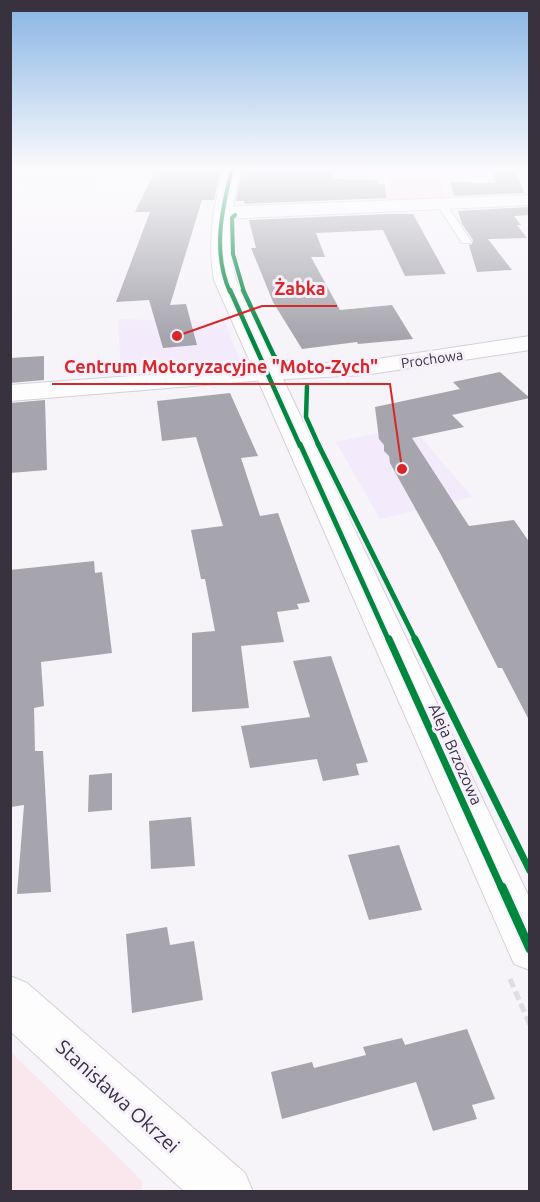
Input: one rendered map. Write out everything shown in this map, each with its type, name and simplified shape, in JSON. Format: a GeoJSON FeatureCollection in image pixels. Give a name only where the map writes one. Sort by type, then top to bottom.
{"type":"FeatureCollection","features":[{"type":"Feature","properties":{"kind":"street","name":"Aleja Brzozowa"},"geometry":{"type":"LineString","coordinates":[[220,225],[218,243],[225,280],[530,949]]}},
{"type":"Feature","properties":{"kind":"street","name":"Prochowa"},"geometry":{"type":"LineString","coordinates":[[10,393],[266,373],[364,368],[530,343]]}},
{"type":"Feature","properties":{"kind":"street","name":"Stanisława Okrzei"},"geometry":{"type":"LineString","coordinates":[[10,999],[218,1189]]}},
{"type":"Feature","properties":{"kind":"lane"},"geometry":{"type":"LineString","coordinates":[[456,225],[466,241]]}},
{"type":"Feature","properties":{"kind":"shaded area"},"geometry":{"type":"Polygon","coordinates":[[[118,319],[225,322],[240,361],[225,368],[121,375],[118,319]]]}},
{"type":"Feature","properties":{"kind":"shaded area"},"geometry":{"type":"Polygon","coordinates":[[[411,426],[472,497],[380,519],[336,442],[411,426]]]}},
{"type":"Feature","properties":{"kind":"shaded area"},"geometry":{"type":"Polygon","coordinates":[[[11,1052],[142,1181],[142,1191],[11,1191],[11,1052]]]}},
{"type":"Feature","properties":{"kind":"building"},"geometry":{"type":"Polygon","coordinates":[[[145,225],[194,225],[170,305],[186,304],[197,345],[163,348],[149,300],[116,302],[145,225]]]}},
{"type":"Feature","properties":{"kind":"building"},"geometry":{"type":"Polygon","coordinates":[[[250,225],[419,225],[446,274],[405,276],[383,230],[316,233],[325,257],[311,257],[340,310],[392,305],[413,339],[358,344],[357,342],[302,349],[273,302],[251,248],[256,248],[250,225]]]}},
{"type":"Feature","properties":{"kind":"building"},"geometry":{"type":"Polygon","coordinates":[[[463,225],[517,225],[527,238],[488,239],[512,270],[477,272],[469,245],[473,240],[463,225]]]}},
{"type":"Feature","properties":{"kind":"building"},"geometry":{"type":"Polygon","coordinates":[[[44,356],[44,380],[10,383],[10,358],[44,356]]]}},
{"type":"Feature","properties":{"kind":"building"},"geometry":{"type":"Polygon","coordinates":[[[500,372],[530,398],[452,415],[464,427],[412,438],[469,526],[514,520],[530,543],[530,722],[502,668],[498,668],[440,553],[390,463],[389,456],[384,451],[384,445],[379,439],[375,407],[460,389],[453,382],[500,372]]]}},
{"type":"Feature","properties":{"kind":"building"},"geometry":{"type":"Polygon","coordinates":[[[230,393],[258,456],[241,458],[260,516],[278,513],[310,602],[297,604],[299,609],[277,612],[284,642],[241,646],[249,708],[192,712],[192,633],[215,631],[205,579],[201,579],[191,530],[223,526],[196,437],[162,441],[157,401],[230,393]]]}},
{"type":"Feature","properties":{"kind":"building"},"geometry":{"type":"Polygon","coordinates":[[[45,400],[47,470],[10,473],[10,403],[45,400]]]}},
{"type":"Feature","properties":{"kind":"building"},"geometry":{"type":"Polygon","coordinates":[[[94,561],[95,573],[102,572],[112,653],[41,662],[44,706],[34,708],[35,751],[43,751],[51,892],[17,894],[24,805],[11,807],[10,570],[94,561]]]}},
{"type":"Feature","properties":{"kind":"building"},"geometry":{"type":"Polygon","coordinates":[[[331,656],[368,762],[356,764],[359,775],[323,781],[317,759],[250,768],[241,726],[310,717],[293,661],[331,656]]]}},
{"type":"Feature","properties":{"kind":"building"},"geometry":{"type":"Polygon","coordinates":[[[112,773],[112,810],[88,812],[89,775],[112,773]]]}},
{"type":"Feature","properties":{"kind":"building"},"geometry":{"type":"Polygon","coordinates":[[[191,817],[195,866],[151,869],[149,821],[191,817]]]}},
{"type":"Feature","properties":{"kind":"building"},"geometry":{"type":"Polygon","coordinates":[[[399,845],[422,910],[369,920],[348,855],[399,845]]]}},
{"type":"Feature","properties":{"kind":"building"},"geometry":{"type":"Polygon","coordinates":[[[167,927],[170,945],[194,941],[203,1000],[132,1013],[126,934],[167,927]]]}},
{"type":"Feature","properties":{"kind":"building"},"geometry":{"type":"Polygon","coordinates":[[[467,1029],[495,1099],[472,1105],[477,1119],[433,1131],[416,1082],[282,1119],[271,1072],[312,1062],[314,1068],[366,1055],[363,1047],[402,1038],[405,1045],[467,1029]]]}},
{"type":"Feature","properties":{"kind":"cycle path"},"geometry":{"type":"LineString","coordinates":[[221,225],[220,251],[225,280],[530,949]]}},
{"type":"Feature","properties":{"kind":"cycle path"},"geometry":{"type":"LineString","coordinates":[[232,225],[233,254],[237,272],[250,306],[274,356],[280,361],[300,364]]}},
{"type":"Feature","properties":{"kind":"cycle path"},"geometry":{"type":"LineString","coordinates":[[307,386],[305,412],[307,422],[530,871]]}},
{"type":"Feature","properties":{"kind":"place","name":"Żabka"},"geometry":{"type":"Point","coordinates":[177,336]}},
{"type":"Feature","properties":{"kind":"place","name":"Centrum Motoryzacyjne \"Moto-Zych\""},"geometry":{"type":"Point","coordinates":[402,469]}}]}
